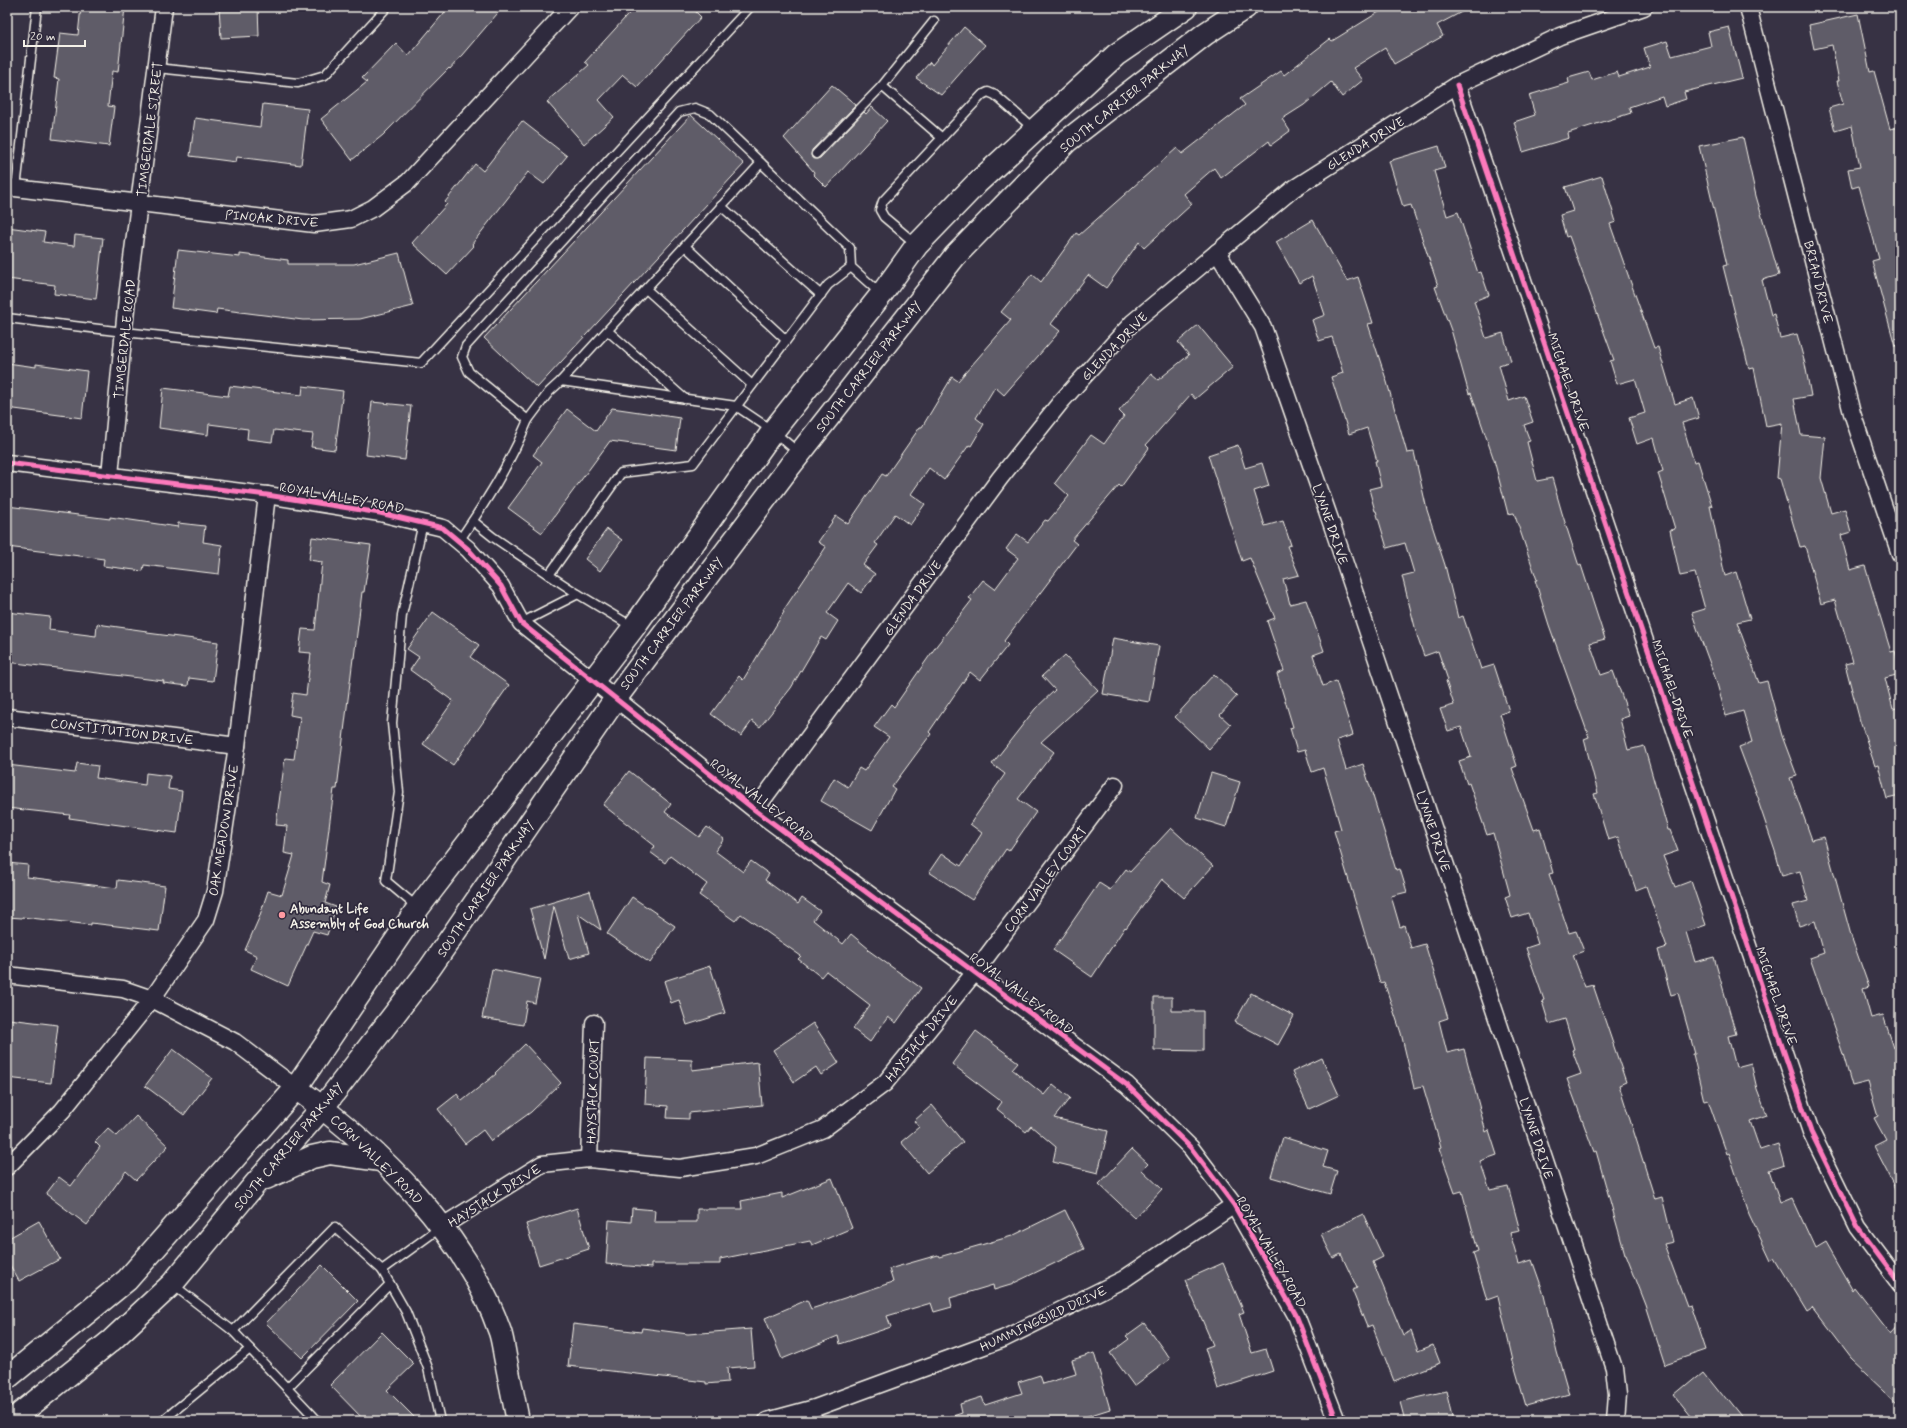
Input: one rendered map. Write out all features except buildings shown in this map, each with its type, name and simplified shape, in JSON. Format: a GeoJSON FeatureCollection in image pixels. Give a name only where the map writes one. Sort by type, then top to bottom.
{"type":"FeatureCollection","features":[{"type":"Feature","properties":{"kind":"main road","name":"SOUTH CARRIER PARKWAY"},"geometry":{"type":"LineString","coordinates":[[7,1378],[127,1280],[296,1088],[418,908],[634,627],[774,431],[881,295],[917,245],[977,183],[1116,55],[1186,7]]}},
{"type":"Feature","properties":{"kind":"main road","name":"SOUTH CARRIER PARKWAY"},"geometry":{"type":"LineString","coordinates":[[11,1421],[112,1340],[172,1284],[256,1183],[323,1107],[430,968],[616,698],[800,454],[955,256],[1067,141],[1205,34],[1246,7]]}},
{"type":"Feature","properties":{"kind":"main road"},"geometry":{"type":"LineString","coordinates":[[1041,123],[1067,141]]}},
{"type":"Feature","properties":{"kind":"main road","name":"CORN VALLEY ROAD"},"geometry":{"type":"LineString","coordinates":[[296,1088],[323,1107],[414,1191],[478,1279],[500,1332],[518,1421]]}},
{"type":"Feature","properties":{"kind":"main road"},"geometry":{"type":"LineString","coordinates":[[256,1183],[312,1157],[330,1153],[381,1160]]}},
{"type":"Feature","properties":{"kind":"street","name":"TIMBERDALE STREET"},"geometry":{"type":"LineString","coordinates":[[139,203],[164,7]]}},
{"type":"Feature","properties":{"kind":"street","name":"PINOAK DRIVE"},"geometry":{"type":"LineString","coordinates":[[12,187],[314,224],[351,219],[373,208],[408,182],[570,7]]}},
{"type":"Feature","properties":{"kind":"street","name":"GLENDA DRIVE"},"geometry":{"type":"LineString","coordinates":[[755,810],[1000,478],[1060,403],[1132,323],[1293,189],[1457,85],[1560,36],[1644,7]]}},
{"type":"Feature","properties":{"kind":"street","name":"BRIAN DRIVE"},"geometry":{"type":"LineString","coordinates":[[1748,7],[1852,413],[1900,554]]}},
{"type":"Feature","properties":{"kind":"street","name":"MICHAEL DRIVE"},"geometry":{"type":"LineString","coordinates":[[1457,85],[1812,1132],[1858,1228],[1900,1284]]}},
{"type":"Feature","properties":{"kind":"street","name":"TIMBERDALE ROAD"},"geometry":{"type":"LineString","coordinates":[[110,475],[124,332],[139,203]]}},
{"type":"Feature","properties":{"kind":"street","name":"LYNNE DRIVE"},"geometry":{"type":"LineString","coordinates":[[1217,252],[1263,327],[1333,528],[1614,1368],[1617,1395],[1615,1421]]}},
{"type":"Feature","properties":{"kind":"street","name":"ROYAL VALLEY ROAD"},"geometry":{"type":"LineString","coordinates":[[7,462],[267,495],[380,513],[443,528],[468,549],[501,586],[521,623],[593,679],[755,810],[1127,1085],[1190,1148],[1234,1205],[1296,1315],[1336,1421]]}},
{"type":"Feature","properties":{"kind":"street","name":"OAK MEADOW DRIVE"},"geometry":{"type":"LineString","coordinates":[[7,1167],[62,1111],[152,999],[206,920],[215,891],[236,746],[267,495]]}},
{"type":"Feature","properties":{"kind":"street","name":"CONSTITUTION DRIVE"},"geometry":{"type":"LineString","coordinates":[[7,717],[236,746]]}},
{"type":"Feature","properties":{"kind":"street","name":"CORN VALLEY COURT"},"geometry":{"type":"LineString","coordinates":[[975,972],[1115,785]]}},
{"type":"Feature","properties":{"kind":"street","name":"HAYSTACK DRIVE"},"geometry":{"type":"LineString","coordinates":[[441,1227],[542,1164],[589,1159],[680,1168],[756,1156],[823,1129],[885,1083],[975,972]]}},
{"type":"Feature","properties":{"kind":"street","name":"CORN VALLEY ROAD"},"geometry":{"type":"LineString","coordinates":[[7,975],[123,989],[152,999],[235,1042],[296,1088]]}},
{"type":"Feature","properties":{"kind":"street","name":"HAYSTACK COURT"},"geometry":{"type":"LineString","coordinates":[[589,1159],[594,1023]]}},
{"type":"Feature","properties":{"kind":"street","name":"HUMMINGBIRD DRIVE"},"geometry":{"type":"LineString","coordinates":[[767,1421],[815,1408],[1003,1339],[1124,1279],[1234,1205]]}},
{"type":"Feature","properties":{"kind":"lane"},"geometry":{"type":"LineString","coordinates":[[12,187],[37,7]]}},
{"type":"Feature","properties":{"kind":"lane"},"geometry":{"type":"LineString","coordinates":[[156,68],[298,82],[325,75],[387,7]]}},
{"type":"Feature","properties":{"kind":"lane"},"geometry":{"type":"LineString","coordinates":[[7,318],[124,332],[422,363],[750,7]]}},
{"type":"Feature","properties":{"kind":"lane"},"geometry":{"type":"LineString","coordinates":[[816,154],[882,86],[934,21]]}},
{"type":"Feature","properties":{"kind":"lane"},"geometry":{"type":"LineString","coordinates":[[882,86],[942,138]]}},
{"type":"Feature","properties":{"kind":"lane"},"geometry":{"type":"LineString","coordinates":[[917,245],[884,217],[880,210],[883,201],[982,95],[988,92],[995,95],[1041,123]]}},
{"type":"Feature","properties":{"kind":"lane"},"geometry":{"type":"LineString","coordinates":[[528,420],[469,372],[462,357],[466,346],[679,112],[696,108],[710,114],[850,248],[851,267],[881,295]]}},
{"type":"Feature","properties":{"kind":"lane"},"geometry":{"type":"LineString","coordinates":[[459,541],[490,496],[516,449],[528,420],[550,392],[762,163]]}},
{"type":"Feature","properties":{"kind":"lane"},"geometry":{"type":"LineString","coordinates":[[722,206],[821,295]]}},
{"type":"Feature","properties":{"kind":"lane"},"geometry":{"type":"LineString","coordinates":[[685,246],[786,340]]}},
{"type":"Feature","properties":{"kind":"lane"},"geometry":{"type":"LineString","coordinates":[[550,575],[621,473],[693,464],[828,285],[851,267]]}},
{"type":"Feature","properties":{"kind":"lane"},"geometry":{"type":"LineString","coordinates":[[646,289],[752,385]]}},
{"type":"Feature","properties":{"kind":"lane"},"geometry":{"type":"LineString","coordinates":[[608,331],[686,399]]}},
{"type":"Feature","properties":{"kind":"lane"},"geometry":{"type":"LineString","coordinates":[[561,381],[736,406],[774,431],[800,454]]}},
{"type":"Feature","properties":{"kind":"lane"},"geometry":{"type":"LineString","coordinates":[[473,521],[493,537],[578,594],[634,627]]}},
{"type":"Feature","properties":{"kind":"lane"},"geometry":{"type":"LineString","coordinates":[[418,908],[386,881],[399,792],[392,723],[402,615],[423,523]]}},
{"type":"Feature","properties":{"kind":"lane"},"geometry":{"type":"LineString","coordinates":[[521,623],[578,594]]}},
{"type":"Feature","properties":{"kind":"lane"},"geometry":{"type":"LineString","coordinates":[[233,1331],[335,1227],[382,1270],[406,1312],[428,1368],[440,1421]]}},
{"type":"Feature","properties":{"kind":"lane"},"geometry":{"type":"LineString","coordinates":[[382,1270],[441,1227]]}},
{"type":"Feature","properties":{"kind":"lane"},"geometry":{"type":"LineString","coordinates":[[172,1284],[233,1331],[318,1421]]}},
{"type":"Feature","properties":{"kind":"lane"},"geometry":{"type":"LineString","coordinates":[[287,1388],[390,1284]]}},
{"type":"Feature","properties":{"kind":"lane"},"geometry":{"type":"LineString","coordinates":[[162,1421],[250,1349]]}},
{"type":"Feature","properties":{"kind":"cycle path"},"geometry":{"type":"LineString","coordinates":[[1457,85],[1811,1132],[1858,1228],[1900,1284]]}},
{"type":"Feature","properties":{"kind":"cycle path"},"geometry":{"type":"LineString","coordinates":[[7,463],[267,495],[380,513],[443,528],[468,549],[501,586],[521,623],[755,810],[1127,1085],[1191,1148],[1234,1205],[1296,1315],[1337,1421]]}},
{"type":"Feature","properties":{"kind":"place","name":"Abundant Life Assembly of God Church"},"geometry":{"type":"Point","coordinates":[282,915]}}]}
